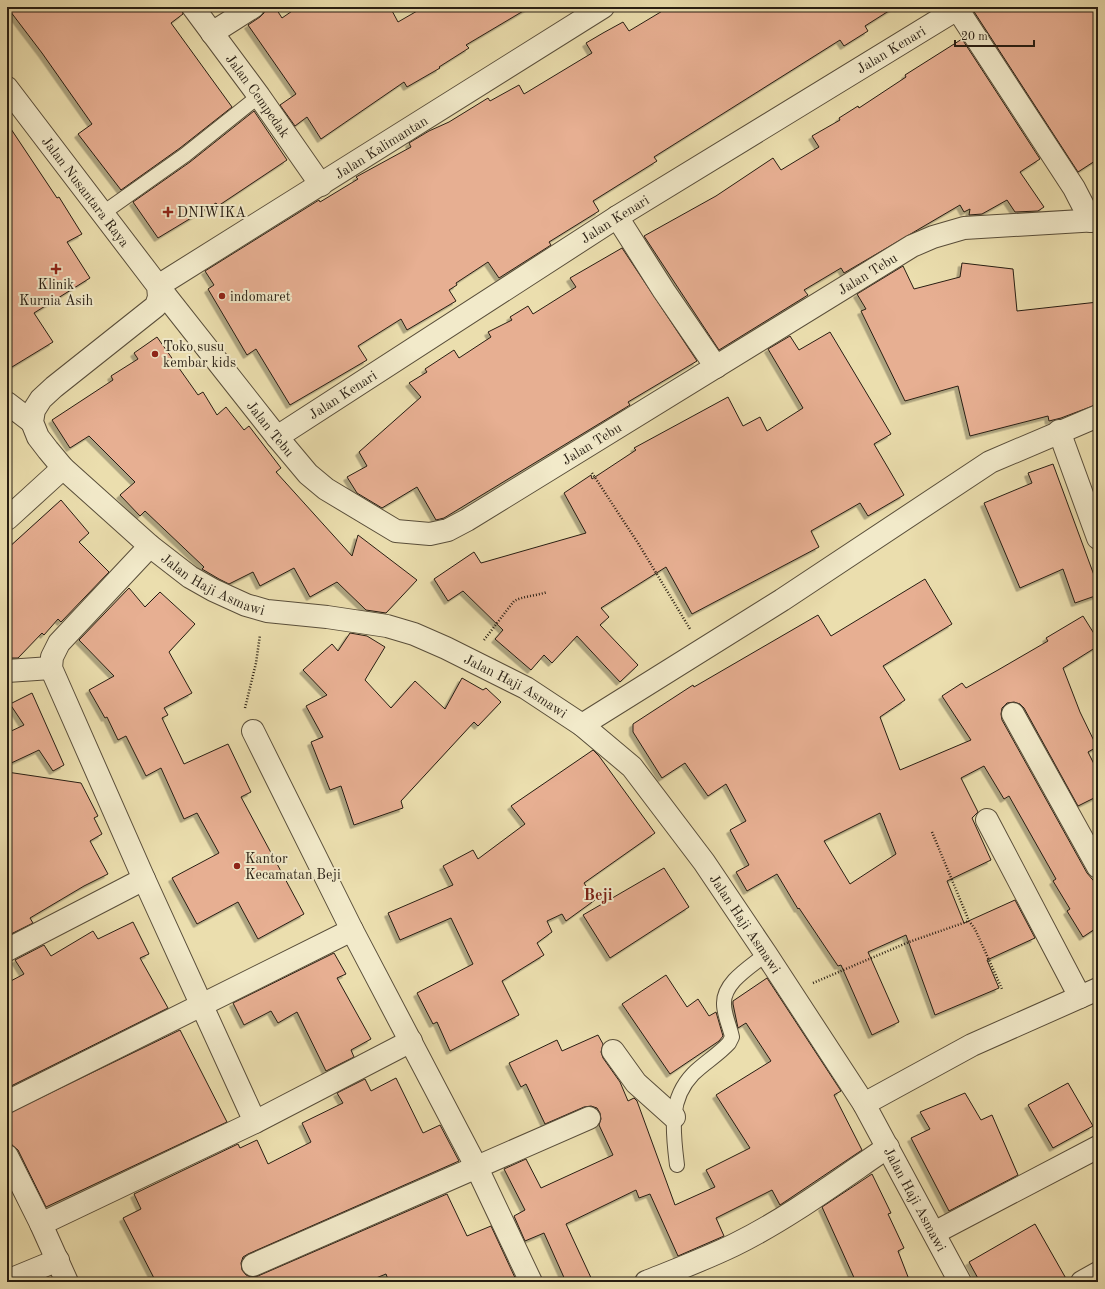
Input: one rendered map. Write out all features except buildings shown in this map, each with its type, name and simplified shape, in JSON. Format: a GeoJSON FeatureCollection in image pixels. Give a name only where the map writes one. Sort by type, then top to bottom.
{"type":"FeatureCollection","features":[{"type":"Feature","properties":{"kind":"street","name":"Jalan Cempedak"},"geometry":{"type":"LineString","coordinates":[[193,7],[259,96],[321,185]]}},
{"type":"Feature","properties":{"kind":"street"},"geometry":{"type":"LineString","coordinates":[[212,33],[253,7]]}},
{"type":"Feature","properties":{"kind":"street","name":"Jalan Kalimantan"},"geometry":{"type":"LineString","coordinates":[[159,291],[321,185],[603,7]]}},
{"type":"Feature","properties":{"kind":"street"},"geometry":{"type":"LineString","coordinates":[[957,8],[1094,221]]}},
{"type":"Feature","properties":{"kind":"street","name":"Jalan Kenari"},"geometry":{"type":"LineString","coordinates":[[277,437],[617,217],[957,8]]}},
{"type":"Feature","properties":{"kind":"street","name":"Jalan Nusantara Raya"},"geometry":{"type":"LineString","coordinates":[[7,88],[103,213],[159,291]]}},
{"type":"Feature","properties":{"kind":"street"},"geometry":{"type":"LineString","coordinates":[[617,217],[664,291],[716,367]]}},
{"type":"Feature","properties":{"kind":"street","name":"Jalan Tebu"},"geometry":{"type":"LineString","coordinates":[[159,291],[308,474],[326,489],[396,531],[410,534],[430,534],[448,530],[461,524],[912,246],[933,237],[964,228],[1094,221]]}},
{"type":"Feature","properties":{"kind":"street"},"geometry":{"type":"LineString","coordinates":[[7,403],[32,422],[34,410],[41,399],[54,387],[152,310],[156,306],[159,291]]}},
{"type":"Feature","properties":{"kind":"street"},"geometry":{"type":"LineString","coordinates":[[582,725],[882,535],[971,474],[1010,453],[1059,431],[1098,416]]}},
{"type":"Feature","properties":{"kind":"street","name":"Jalan Haji Asmawi"},"geometry":{"type":"LineString","coordinates":[[32,422],[38,437],[63,468],[150,546],[190,577],[213,590],[246,605],[267,611],[327,616],[387,626],[414,634],[469,659],[526,688],[582,725],[632,767],[687,838],[792,993],[864,1104],[960,1282]]}},
{"type":"Feature","properties":{"kind":"street"},"geometry":{"type":"LineString","coordinates":[[1059,431],[1098,538]]}},
{"type":"Feature","properties":{"kind":"street"},"geometry":{"type":"LineString","coordinates":[[7,519],[63,468]]}},
{"type":"Feature","properties":{"kind":"street"},"geometry":{"type":"LineString","coordinates":[[150,546],[59,643],[52,657],[51,668],[144,879],[255,1122]]}},
{"type":"Feature","properties":{"kind":"street"},"geometry":{"type":"LineString","coordinates":[[7,671],[51,668]]}},
{"type":"Feature","properties":{"kind":"street"},"geometry":{"type":"LineString","coordinates":[[1013,714],[1098,867]]}},
{"type":"Feature","properties":{"kind":"street"},"geometry":{"type":"LineString","coordinates":[[253,731],[352,930],[477,1168],[531,1282]]}},
{"type":"Feature","properties":{"kind":"street"},"geometry":{"type":"LineString","coordinates":[[864,1104],[972,1045],[1089,993],[987,820]]}},
{"type":"Feature","properties":{"kind":"street"},"geometry":{"type":"LineString","coordinates":[[7,950],[144,879]]}},
{"type":"Feature","properties":{"kind":"street"},"geometry":{"type":"LineString","coordinates":[[7,1102],[352,930]]}},
{"type":"Feature","properties":{"kind":"street"},"geometry":{"type":"LineString","coordinates":[[41,1224],[255,1122],[411,1042]]}},
{"type":"Feature","properties":{"kind":"street"},"geometry":{"type":"LineString","coordinates":[[613,1051],[636,1083],[674,1117]]}},
{"type":"Feature","properties":{"kind":"street"},"geometry":{"type":"LineString","coordinates":[[253,1265],[589,1118]]}},
{"type":"Feature","properties":{"kind":"street"},"geometry":{"type":"LineString","coordinates":[[646,1282],[734,1245],[765,1228],[816,1198],[888,1147]]}},
{"type":"Feature","properties":{"kind":"street"},"geometry":{"type":"LineString","coordinates":[[934,1233],[1098,1148]]}},
{"type":"Feature","properties":{"kind":"street"},"geometry":{"type":"LineString","coordinates":[[7,1156],[41,1224],[67,1282]]}},
{"type":"Feature","properties":{"kind":"street"},"geometry":{"type":"LineString","coordinates":[[7,1281],[58,1260]]}},
{"type":"Feature","properties":{"kind":"street"},"geometry":{"type":"LineString","coordinates":[[1082,1282],[1098,1273]]}},
{"type":"Feature","properties":{"kind":"lane"},"geometry":{"type":"LineString","coordinates":[[103,213],[184,155],[259,96]]}},
{"type":"Feature","properties":{"kind":"lane"},"geometry":{"type":"LineString","coordinates":[[678,1164],[674,1138],[674,1117],[678,1094],[693,1074],[722,1050],[732,1037],[724,1004],[731,984],[766,954]]}},
{"type":"Feature","properties":{"kind":"path"},"geometry":{"type":"LineString","coordinates":[[578,452],[638,543],[702,649]]}},
{"type":"Feature","properties":{"kind":"path"},"geometry":{"type":"LineString","coordinates":[[469,659],[514,601],[520,598],[532,597],[547,592]]}},
{"type":"Feature","properties":{"kind":"path"},"geometry":{"type":"LineString","coordinates":[[253,731],[247,721],[245,711],[256,663],[262,624],[267,611]]}},
{"type":"Feature","properties":{"kind":"path"},"geometry":{"type":"LineString","coordinates":[[932,832],[968,921],[975,929],[1002,989]]}},
{"type":"Feature","properties":{"kind":"path"},"geometry":{"type":"LineString","coordinates":[[792,993],[902,944],[968,921]]}},
{"type":"Feature","properties":{"kind":"place","name":"DNIWIKA"},"geometry":{"type":"Point","coordinates":[168,212]}},
{"type":"Feature","properties":{"kind":"place","name":"Klinik Kurnia Asih"},"geometry":{"type":"Point","coordinates":[56,269]}},
{"type":"Feature","properties":{"kind":"place","name":"indomaret"},"geometry":{"type":"Point","coordinates":[222,296]}},
{"type":"Feature","properties":{"kind":"place","name":"Toko susu kembar kids"},"geometry":{"type":"Point","coordinates":[155,354]}},
{"type":"Feature","properties":{"kind":"place","name":"Kantor Kecamatan Beji"},"geometry":{"type":"Point","coordinates":[237,866]}},
{"type":"Feature","properties":{"kind":"district","name":"Beji"},"geometry":{"type":"Point","coordinates":[598,894]}}]}
